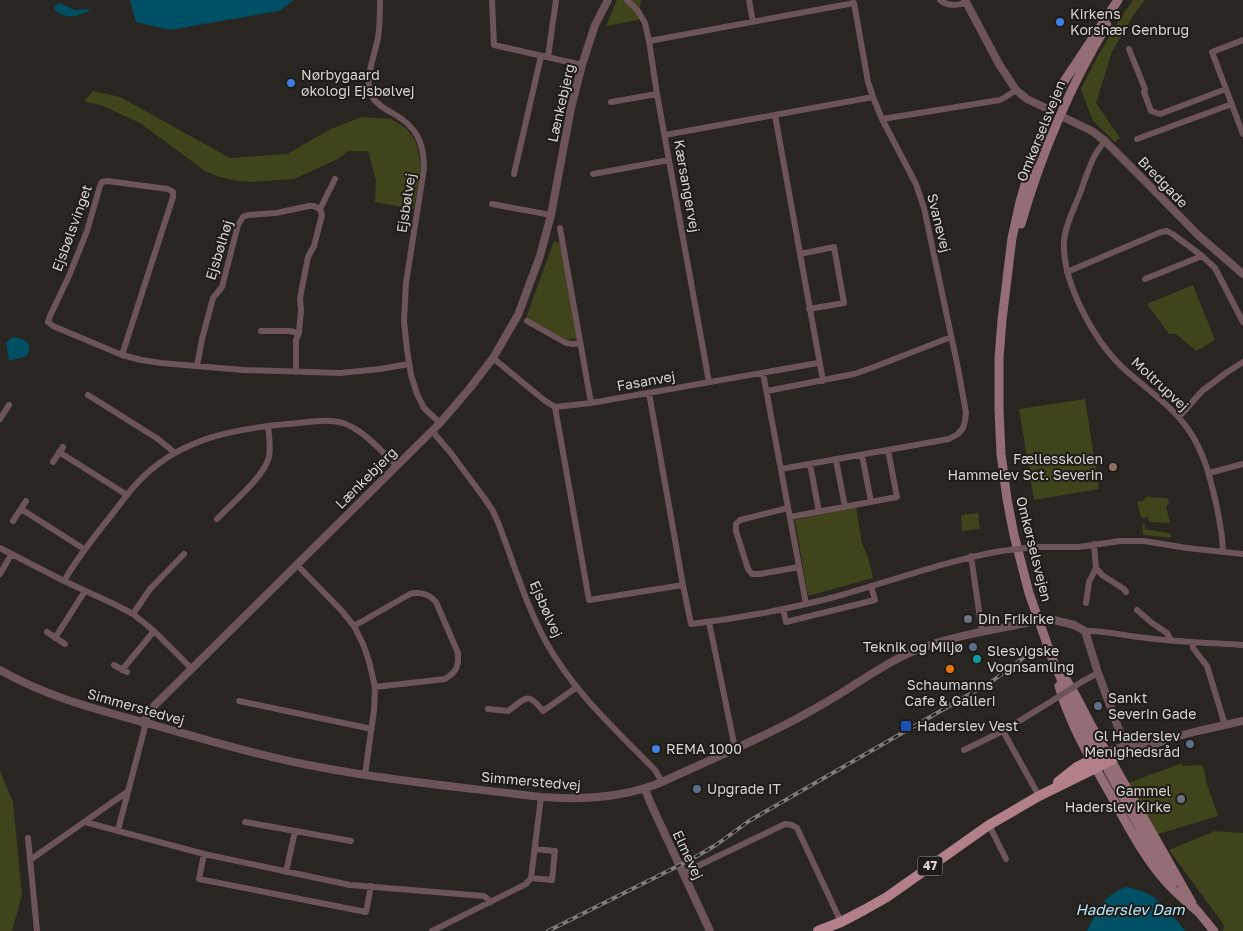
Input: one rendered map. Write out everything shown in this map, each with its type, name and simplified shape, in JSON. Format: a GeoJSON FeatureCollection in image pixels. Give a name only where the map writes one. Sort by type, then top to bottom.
{"type":"FeatureCollection","features":[{"type":"Feature","properties":{"kind":"main road","name":"Omkørselsvejen"},"geometry":{"type":"LineString","coordinates":[[1052,658],[1029,593],[1007,499],[1001,454],[999,409],[999,358],[1002,320],[1012,238],[1035,150],[1050,110],[1063,83],[1118,0]]}},
{"type":"Feature","properties":{"kind":"main road","name":"Omkørselsvejen"},"geometry":{"type":"LineString","coordinates":[[1007,282],[1016,241],[1039,168],[1077,79],[1123,0]]}},
{"type":"Feature","properties":{"kind":"main road"},"geometry":{"type":"LineString","coordinates":[[1061,116],[1060,100],[1076,68],[1080,55]]}},
{"type":"Feature","properties":{"kind":"main road"},"geometry":{"type":"LineString","coordinates":[[1034,182],[1038,160],[1050,125],[1050,110],[1061,116]]}},
{"type":"Feature","properties":{"kind":"main road"},"geometry":{"type":"LineString","coordinates":[[1052,658],[1076,696],[1109,760],[1198,912]]}},
{"type":"Feature","properties":{"kind":"main road"},"geometry":{"type":"LineString","coordinates":[[1052,658],[1063,701],[1072,721],[1131,831],[1167,883],[1198,912],[1214,931]]}},
{"type":"Feature","properties":{"kind":"main road","name":"47"},"geometry":{"type":"LineString","coordinates":[[818,931],[841,922],[887,897],[990,825],[1069,781],[1094,760]]}},
{"type":"Feature","properties":{"kind":"main road","name":"47"},"geometry":{"type":"LineString","coordinates":[[1039,796],[1078,767],[1094,760],[1109,760]]}},
{"type":"Feature","properties":{"kind":"street","name":"Ejsbølvej"},"geometry":{"type":"LineString","coordinates":[[380,0],[378,40],[369,86],[371,94],[380,106],[401,118],[413,129],[421,142],[424,155],[424,168],[406,283],[404,321],[409,364],[417,394],[424,408],[440,423]]}},
{"type":"Feature","properties":{"kind":"street"},"geometry":{"type":"LineString","coordinates":[[492,0],[494,45],[582,65]]}},
{"type":"Feature","properties":{"kind":"street"},"geometry":{"type":"LineString","coordinates":[[548,57],[556,0]]}},
{"type":"Feature","properties":{"kind":"street","name":"Lænkebjerg"},"geometry":{"type":"LineString","coordinates":[[144,723],[153,707],[440,423],[494,358],[518,315],[540,256],[551,215],[571,108],[582,65],[595,25],[608,0]]}},
{"type":"Feature","properties":{"kind":"street","name":"Kærsangervej"},"geometry":{"type":"LineString","coordinates":[[627,0],[638,11],[645,23],[709,382]]}},
{"type":"Feature","properties":{"kind":"street"},"geometry":{"type":"LineString","coordinates":[[649,42],[753,22],[749,0]]}},
{"type":"Feature","properties":{"kind":"street"},"geometry":{"type":"LineString","coordinates":[[940,0],[950,5],[966,2],[998,64],[1016,90],[1027,99],[1050,110]]}},
{"type":"Feature","properties":{"kind":"street","name":"Svanevej"},"geometry":{"type":"LineString","coordinates":[[753,22],[854,4],[868,82],[873,97],[882,119],[916,184],[924,208],[966,413],[965,421],[963,428],[950,439],[888,450]]}},
{"type":"Feature","properties":{"kind":"street"},"geometry":{"type":"LineString","coordinates":[[1243,40],[1212,52],[1243,134]]}},
{"type":"Feature","properties":{"kind":"street"},"geometry":{"type":"LineString","coordinates":[[1129,49],[1145,89],[1144,92],[1151,111],[1160,114],[1226,89]]}},
{"type":"Feature","properties":{"kind":"street"},"geometry":{"type":"LineString","coordinates":[[514,174],[540,56]]}},
{"type":"Feature","properties":{"kind":"street"},"geometry":{"type":"LineString","coordinates":[[882,119],[1000,100],[1016,90]]}},
{"type":"Feature","properties":{"kind":"street"},"geometry":{"type":"LineString","coordinates":[[611,102],[657,94]]}},
{"type":"Feature","properties":{"kind":"street"},"geometry":{"type":"LineString","coordinates":[[665,135],[873,97]]}},
{"type":"Feature","properties":{"kind":"street"},"geometry":{"type":"LineString","coordinates":[[1137,139],[1232,104]]}},
{"type":"Feature","properties":{"kind":"street"},"geometry":{"type":"LineString","coordinates":[[775,115],[822,381]]}},
{"type":"Feature","properties":{"kind":"street","name":"Bredgade"},"geometry":{"type":"LineString","coordinates":[[1061,116],[1092,131],[1104,141],[1198,235],[1243,274]]}},
{"type":"Feature","properties":{"kind":"street","name":"Moltrupvej"},"geometry":{"type":"LineString","coordinates":[[1104,141],[1094,157],[1065,233],[1064,256],[1067,272],[1087,318],[1103,344],[1121,365],[1178,417],[1204,456],[1221,528],[1223,552]]}},
{"type":"Feature","properties":{"kind":"street"},"geometry":{"type":"LineString","coordinates":[[593,174],[669,160]]}},
{"type":"Feature","properties":{"kind":"street"},"geometry":{"type":"LineString","coordinates":[[296,372],[296,340],[299,333],[300,298],[308,256],[314,246],[322,214],[320,209],[335,180]]}},
{"type":"Feature","properties":{"kind":"street","name":"Ejsbølsvinget"},"geometry":{"type":"LineString","coordinates":[[122,355],[173,192],[168,189],[107,181],[102,182],[100,186],[86,231],[50,316],[48,322],[53,326],[122,355],[140,360],[242,370],[340,373],[409,364]]}},
{"type":"Feature","properties":{"kind":"street"},"geometry":{"type":"LineString","coordinates":[[492,204],[551,215]]}},
{"type":"Feature","properties":{"kind":"street","name":"Ejsbølhøj"},"geometry":{"type":"LineString","coordinates":[[197,366],[213,298],[222,287],[240,220],[248,215],[276,214],[309,206],[320,209]]}},
{"type":"Feature","properties":{"kind":"street"},"geometry":{"type":"LineString","coordinates":[[560,228],[590,403]]}},
{"type":"Feature","properties":{"kind":"street"},"geometry":{"type":"LineString","coordinates":[[1067,272],[1161,232],[1167,232],[1174,234],[1214,268],[1243,322]]}},
{"type":"Feature","properties":{"kind":"street"},"geometry":{"type":"LineString","coordinates":[[800,254],[834,247],[844,303],[810,309]]}},
{"type":"Feature","properties":{"kind":"street"},"geometry":{"type":"LineString","coordinates":[[1145,279],[1202,256]]}},
{"type":"Feature","properties":{"kind":"street"},"geometry":{"type":"LineString","coordinates":[[527,321],[566,343],[580,344]]}},
{"type":"Feature","properties":{"kind":"street"},"geometry":{"type":"LineString","coordinates":[[261,331],[299,333]]}},
{"type":"Feature","properties":{"kind":"street"},"geometry":{"type":"LineString","coordinates":[[767,392],[854,374],[874,368],[951,337]]}},
{"type":"Feature","properties":{"kind":"street"},"geometry":{"type":"LineString","coordinates":[[494,358],[555,407],[589,600],[683,585]]}},
{"type":"Feature","properties":{"kind":"street"},"geometry":{"type":"LineString","coordinates":[[1178,417],[1202,391],[1243,362]]}},
{"type":"Feature","properties":{"kind":"street","name":"Fasanvej"},"geometry":{"type":"LineString","coordinates":[[555,407],[590,403],[818,363]]}},
{"type":"Feature","properties":{"kind":"street"},"geometry":{"type":"LineString","coordinates":[[763,373],[806,604]]}},
{"type":"Feature","properties":{"kind":"street"},"geometry":{"type":"LineString","coordinates":[[648,393],[691,624],[806,604],[957,560],[1001,551],[1034,547],[1079,547],[1120,540],[1144,541],[1243,554]]}},
{"type":"Feature","properties":{"kind":"street"},"geometry":{"type":"LineString","coordinates":[[88,396],[158,439],[175,453]]}},
{"type":"Feature","properties":{"kind":"street"},"geometry":{"type":"LineString","coordinates":[[1,416],[9,405]]}},
{"type":"Feature","properties":{"kind":"street"},"geometry":{"type":"LineString","coordinates":[[64,581],[84,549],[143,477],[157,464],[175,453],[195,442],[215,435],[268,426],[327,421],[338,422],[349,425],[362,434],[396,465]]}},
{"type":"Feature","properties":{"kind":"street"},"geometry":{"type":"LineString","coordinates":[[217,519],[262,474],[270,448],[268,426]]}},
{"type":"Feature","properties":{"kind":"street","name":"Ejsbølvej"},"geometry":{"type":"LineString","coordinates":[[432,430],[493,511],[537,623],[559,664],[588,701],[655,770],[662,782]]}},
{"type":"Feature","properties":{"kind":"street"},"geometry":{"type":"LineString","coordinates":[[53,462],[61,450],[127,495]]}},
{"type":"Feature","properties":{"kind":"street"},"geometry":{"type":"LineString","coordinates":[[781,469],[888,450],[897,497],[790,517]]}},
{"type":"Feature","properties":{"kind":"street"},"geometry":{"type":"LineString","coordinates":[[862,455],[871,502]]}},
{"type":"Feature","properties":{"kind":"street"},"geometry":{"type":"LineString","coordinates":[[836,460],[845,507]]}},
{"type":"Feature","properties":{"kind":"street"},"geometry":{"type":"LineString","coordinates":[[810,464],[819,512]]}},
{"type":"Feature","properties":{"kind":"street"},"geometry":{"type":"LineString","coordinates":[[1209,473],[1243,464]]}},
{"type":"Feature","properties":{"kind":"street"},"geometry":{"type":"LineString","coordinates":[[13,521],[26,501]]}},
{"type":"Feature","properties":{"kind":"street"},"geometry":{"type":"LineString","coordinates":[[788,508],[740,520],[736,524],[736,531],[748,569],[752,574],[799,567]]}},
{"type":"Feature","properties":{"kind":"street"},"geometry":{"type":"LineString","coordinates":[[21,509],[84,549]]}},
{"type":"Feature","properties":{"kind":"street"},"geometry":{"type":"LineString","coordinates":[[1086,603],[1089,582],[1096,568],[1094,544]]}},
{"type":"Feature","properties":{"kind":"street"},"geometry":{"type":"LineString","coordinates":[[0,548],[133,614],[154,631],[192,669]]}},
{"type":"Feature","properties":{"kind":"street"},"geometry":{"type":"LineString","coordinates":[[133,614],[150,589],[184,554]]}},
{"type":"Feature","properties":{"kind":"street"},"geometry":{"type":"LineString","coordinates":[[0,574],[11,555]]}},
{"type":"Feature","properties":{"kind":"street"},"geometry":{"type":"LineString","coordinates":[[972,556],[982,632]]}},
{"type":"Feature","properties":{"kind":"street"},"geometry":{"type":"LineString","coordinates":[[297,565],[354,626],[370,661],[375,687],[366,775]]}},
{"type":"Feature","properties":{"kind":"street"},"geometry":{"type":"LineString","coordinates":[[1096,568],[1102,575],[1126,592]]}},
{"type":"Feature","properties":{"kind":"street"},"geometry":{"type":"LineString","coordinates":[[783,609],[786,622],[875,600],[871,586]]}},
{"type":"Feature","properties":{"kind":"street"},"geometry":{"type":"LineString","coordinates":[[55,638],[84,591]]}},
{"type":"Feature","properties":{"kind":"street"},"geometry":{"type":"LineString","coordinates":[[354,626],[410,594],[424,593],[436,602],[458,653],[456,669],[445,679],[375,687]]}},
{"type":"Feature","properties":{"kind":"street"},"geometry":{"type":"LineString","coordinates":[[1137,610],[1167,633],[1172,640]]}},
{"type":"Feature","properties":{"kind":"street","name":"Simmerstedvej"},"geometry":{"type":"LineString","coordinates":[[0,670],[44,692],[76,703],[252,752],[329,769],[541,797],[565,799],[593,798],[645,789],[662,782],[796,720],[901,657],[937,642],[1040,620],[1068,623],[1085,631]]}},
{"type":"Feature","properties":{"kind":"street"},"geometry":{"type":"LineString","coordinates":[[709,622],[735,748]]}},
{"type":"Feature","properties":{"kind":"street"},"geometry":{"type":"LineString","coordinates":[[1125,746],[1098,673],[1085,631],[1097,630],[1144,638],[1192,642],[1243,644]]}},
{"type":"Feature","properties":{"kind":"street"},"geometry":{"type":"LineString","coordinates":[[114,665],[125,671],[154,631]]}},
{"type":"Feature","properties":{"kind":"street"},"geometry":{"type":"LineString","coordinates":[[47,632],[65,644]]}},
{"type":"Feature","properties":{"kind":"street"},"geometry":{"type":"LineString","coordinates":[[1192,642],[1193,648],[1207,666],[1225,725]]}},
{"type":"Feature","properties":{"kind":"street"},"geometry":{"type":"LineString","coordinates":[[964,750],[1003,731],[1098,673]]}},
{"type":"Feature","properties":{"kind":"street"},"geometry":{"type":"LineString","coordinates":[[488,709],[508,711],[528,698],[534,700],[543,711],[577,687]]}},
{"type":"Feature","properties":{"kind":"street"},"geometry":{"type":"LineString","coordinates":[[239,701],[372,729]]}},
{"type":"Feature","properties":{"kind":"street"},"geometry":{"type":"LineString","coordinates":[[1109,760],[1125,746],[1243,721]]}},
{"type":"Feature","properties":{"kind":"street"},"geometry":{"type":"LineString","coordinates":[[118,830],[144,723]]}},
{"type":"Feature","properties":{"kind":"street"},"geometry":{"type":"LineString","coordinates":[[1003,731],[1039,796]]}},
{"type":"Feature","properties":{"kind":"street"},"geometry":{"type":"LineString","coordinates":[[1109,760],[1182,735]]}},
{"type":"Feature","properties":{"kind":"street"},"geometry":{"type":"LineString","coordinates":[[1109,760],[1152,741]]}},
{"type":"Feature","properties":{"kind":"street","name":"Elmevej"},"geometry":{"type":"LineString","coordinates":[[645,789],[710,931]]}},
{"type":"Feature","properties":{"kind":"street"},"geometry":{"type":"LineString","coordinates":[[30,860],[127,792]]}},
{"type":"Feature","properties":{"kind":"street"},"geometry":{"type":"LineString","coordinates":[[432,931],[526,884],[531,878],[541,797]]}},
{"type":"Feature","properties":{"kind":"street"},"geometry":{"type":"LineString","coordinates":[[86,822],[204,854],[350,886],[371,886],[484,896],[491,902]]}},
{"type":"Feature","properties":{"kind":"street"},"geometry":{"type":"LineString","coordinates":[[245,822],[350,841]]}},
{"type":"Feature","properties":{"kind":"street"},"geometry":{"type":"LineString","coordinates":[[683,873],[785,824],[792,825],[797,828],[841,922]]}},
{"type":"Feature","properties":{"kind":"street"},"geometry":{"type":"LineString","coordinates":[[990,825],[1006,859]]}},
{"type":"Feature","properties":{"kind":"street"},"geometry":{"type":"LineString","coordinates":[[286,872],[295,831]]}},
{"type":"Feature","properties":{"kind":"street"},"geometry":{"type":"LineString","coordinates":[[28,838],[37,931]]}},
{"type":"Feature","properties":{"kind":"street"},"geometry":{"type":"LineString","coordinates":[[531,878],[552,880],[555,851],[535,849]]}},
{"type":"Feature","properties":{"kind":"street"},"geometry":{"type":"LineString","coordinates":[[204,854],[199,879],[366,912],[371,886]]}},
{"type":"Feature","properties":{"kind":"green space"},"geometry":{"type":"Polygon","coordinates":[[[617,0],[641,0],[638,20],[606,26],[617,0]]]}},
{"type":"Feature","properties":{"kind":"green space"},"geometry":{"type":"Polygon","coordinates":[[[1133,0],[1145,0],[1134,14],[1112,52],[1096,103],[1120,138],[1115,142],[1093,121],[1081,89],[1105,43],[1133,0]]]}},
{"type":"Feature","properties":{"kind":"green space"},"geometry":{"type":"Polygon","coordinates":[[[93,91],[120,97],[230,158],[287,154],[331,129],[362,117],[391,119],[406,128],[416,142],[421,164],[414,209],[375,202],[376,180],[368,151],[348,151],[338,159],[294,179],[252,182],[237,181],[205,171],[140,123],[103,106],[84,101],[93,91]]]}},
{"type":"Feature","properties":{"kind":"green space"},"geometry":{"type":"Polygon","coordinates":[[[554,241],[560,243],[577,338],[567,340],[526,318],[554,241]]]}},
{"type":"Feature","properties":{"kind":"green space"},"geometry":{"type":"Polygon","coordinates":[[[1193,285],[1215,340],[1196,351],[1176,334],[1169,334],[1147,304],[1193,285]]]}},
{"type":"Feature","properties":{"kind":"green space"},"geometry":{"type":"Polygon","coordinates":[[[1085,399],[1099,489],[1034,500],[1019,409],[1085,399]]]}},
{"type":"Feature","properties":{"kind":"green space"},"geometry":{"type":"Polygon","coordinates":[[[1146,497],[1167,498],[1169,503],[1166,507],[1170,523],[1149,522],[1148,517],[1141,518],[1137,502],[1143,501],[1146,497]]]}},
{"type":"Feature","properties":{"kind":"green space"},"geometry":{"type":"Polygon","coordinates":[[[856,507],[862,543],[868,557],[873,578],[808,596],[795,520],[856,507]]]}},
{"type":"Feature","properties":{"kind":"green space"},"geometry":{"type":"Polygon","coordinates":[[[978,513],[980,529],[962,531],[961,515],[978,513]]]}},
{"type":"Feature","properties":{"kind":"green space"},"geometry":{"type":"Polygon","coordinates":[[[1145,524],[1145,529],[1168,533],[1171,538],[1143,534],[1142,525],[1145,524]]]}},
{"type":"Feature","properties":{"kind":"green space"},"geometry":{"type":"Polygon","coordinates":[[[1182,763],[1182,766],[1203,765],[1207,784],[1218,816],[1158,834],[1128,783],[1182,763]]]}},
{"type":"Feature","properties":{"kind":"green space"},"geometry":{"type":"Polygon","coordinates":[[[0,771],[13,802],[22,895],[12,931],[0,931],[0,771]]]}},
{"type":"Feature","properties":{"kind":"green space"},"geometry":{"type":"Polygon","coordinates":[[[1215,831],[1243,833],[1243,931],[1223,931],[1224,925],[1169,850],[1215,831]]]}},
{"type":"Feature","properties":{"kind":"water"},"geometry":{"type":"Polygon","coordinates":[[[130,0],[294,0],[279,11],[170,30],[136,22],[130,0]]]}},
{"type":"Feature","properties":{"kind":"water"},"geometry":{"type":"Polygon","coordinates":[[[60,3],[75,10],[89,9],[89,11],[75,16],[62,15],[54,9],[60,3]]]}},
{"type":"Feature","properties":{"kind":"water"},"geometry":{"type":"Polygon","coordinates":[[[14,337],[28,343],[29,352],[27,356],[9,360],[6,343],[14,337]]]}},
{"type":"Feature","properties":{"kind":"water","name":"Haderslev Dam"},"geometry":{"type":"Polygon","coordinates":[[[1125,887],[1143,891],[1152,896],[1170,912],[1185,931],[1086,931],[1106,899],[1125,887]]]}},
{"type":"Feature","properties":{"kind":"railway"},"geometry":{"type":"LineString","coordinates":[[548,931],[692,859],[716,845],[749,821],[991,682],[1034,649]]}},
{"type":"Feature","properties":{"kind":"place","name":"Kirkens Korshær Genbrug"},"geometry":{"type":"Point","coordinates":[1060,22]}},
{"type":"Feature","properties":{"kind":"place","name":"Nørbygaard økologi Ejsbølvej"},"geometry":{"type":"Point","coordinates":[291,83]}},
{"type":"Feature","properties":{"kind":"place","name":"Fællesskolen Hammelev Sct. Severin"},"geometry":{"type":"Point","coordinates":[1113,467]}},
{"type":"Feature","properties":{"kind":"place","name":"Din Frikirke"},"geometry":{"type":"Point","coordinates":[968,619]}},
{"type":"Feature","properties":{"kind":"place","name":"Teknik og Miljø"},"geometry":{"type":"Point","coordinates":[973,647]}},
{"type":"Feature","properties":{"kind":"place","name":"Slesvigske Vognsamling"},"geometry":{"type":"Point","coordinates":[977,659]}},
{"type":"Feature","properties":{"kind":"place","name":"Schaumanns Cafe & Galleri"},"geometry":{"type":"Point","coordinates":[950,669]}},
{"type":"Feature","properties":{"kind":"place","name":"Sankt Severin Gade"},"geometry":{"type":"Point","coordinates":[1098,706]}},
{"type":"Feature","properties":{"kind":"place","name":"Haderslev Vest"},"geometry":{"type":"Point","coordinates":[906,726]}},
{"type":"Feature","properties":{"kind":"place","name":"Gl Haderslev Menighedsråd"},"geometry":{"type":"Point","coordinates":[1190,744]}},
{"type":"Feature","properties":{"kind":"place","name":"REMA 1000"},"geometry":{"type":"Point","coordinates":[656,749]}},
{"type":"Feature","properties":{"kind":"place","name":"Upgrade IT"},"geometry":{"type":"Point","coordinates":[697,789]}},
{"type":"Feature","properties":{"kind":"place","name":"Gammel Haderslev Kirke"},"geometry":{"type":"Point","coordinates":[1181,799]}}]}
